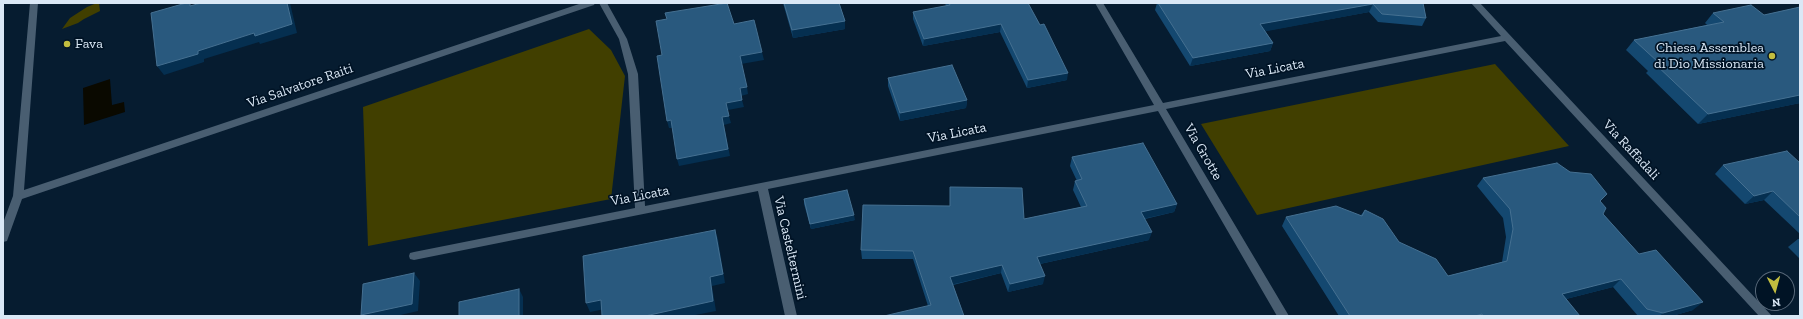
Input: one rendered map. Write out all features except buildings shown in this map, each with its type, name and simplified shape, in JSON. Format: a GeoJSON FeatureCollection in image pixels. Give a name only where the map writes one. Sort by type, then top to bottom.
{"type":"FeatureCollection","features":[{"type":"Feature","properties":{"kind":"street"},"geometry":{"type":"LineString","coordinates":[[3,238],[18,196],[34,3]]}},
{"type":"Feature","properties":{"kind":"street","name":"Via Salvatore Raiti"},"geometry":{"type":"LineString","coordinates":[[18,196],[591,3]]}},
{"type":"Feature","properties":{"kind":"street"},"geometry":{"type":"LineString","coordinates":[[603,3],[623,39],[633,74],[640,210]]}},
{"type":"Feature","properties":{"kind":"street","name":"Via Grotte"},"geometry":{"type":"LineString","coordinates":[[1099,3],[1283,316]]}},
{"type":"Feature","properties":{"kind":"street","name":"Via Raffadali"},"geometry":{"type":"LineString","coordinates":[[1474,3],[1766,316]]}},
{"type":"Feature","properties":{"kind":"street","name":"Via Licata"},"geometry":{"type":"LineString","coordinates":[[414,256],[1507,38]]}},
{"type":"Feature","properties":{"kind":"street","name":"Via Casteltermini"},"geometry":{"type":"LineString","coordinates":[[762,186],[791,316]]}},
{"type":"Feature","properties":{"kind":"shaded area"},"geometry":{"type":"Polygon","coordinates":[[[99,3],[100,11],[78,23],[62,29],[70,18],[87,7],[99,3]]]}},
{"type":"Feature","properties":{"kind":"shaded area"},"geometry":{"type":"Polygon","coordinates":[[[589,29],[611,50],[625,76],[611,199],[368,246],[363,107],[589,29]]]}},
{"type":"Feature","properties":{"kind":"shaded area"},"geometry":{"type":"Polygon","coordinates":[[[1495,64],[1569,146],[1257,215],[1201,124],[1495,64]]]}},
{"type":"Feature","properties":{"kind":"shaded area"},"geometry":{"type":"Polygon","coordinates":[[[110,79],[112,105],[124,102],[125,112],[84,125],[83,88],[110,79]]]}},
{"type":"Feature","properties":{"kind":"place","name":"Fava"},"geometry":{"type":"Point","coordinates":[67,44]}},
{"type":"Feature","properties":{"kind":"place","name":"Chiesa Assemblea di Dio Missionaria"},"geometry":{"type":"Point","coordinates":[1772,56]}}]}
